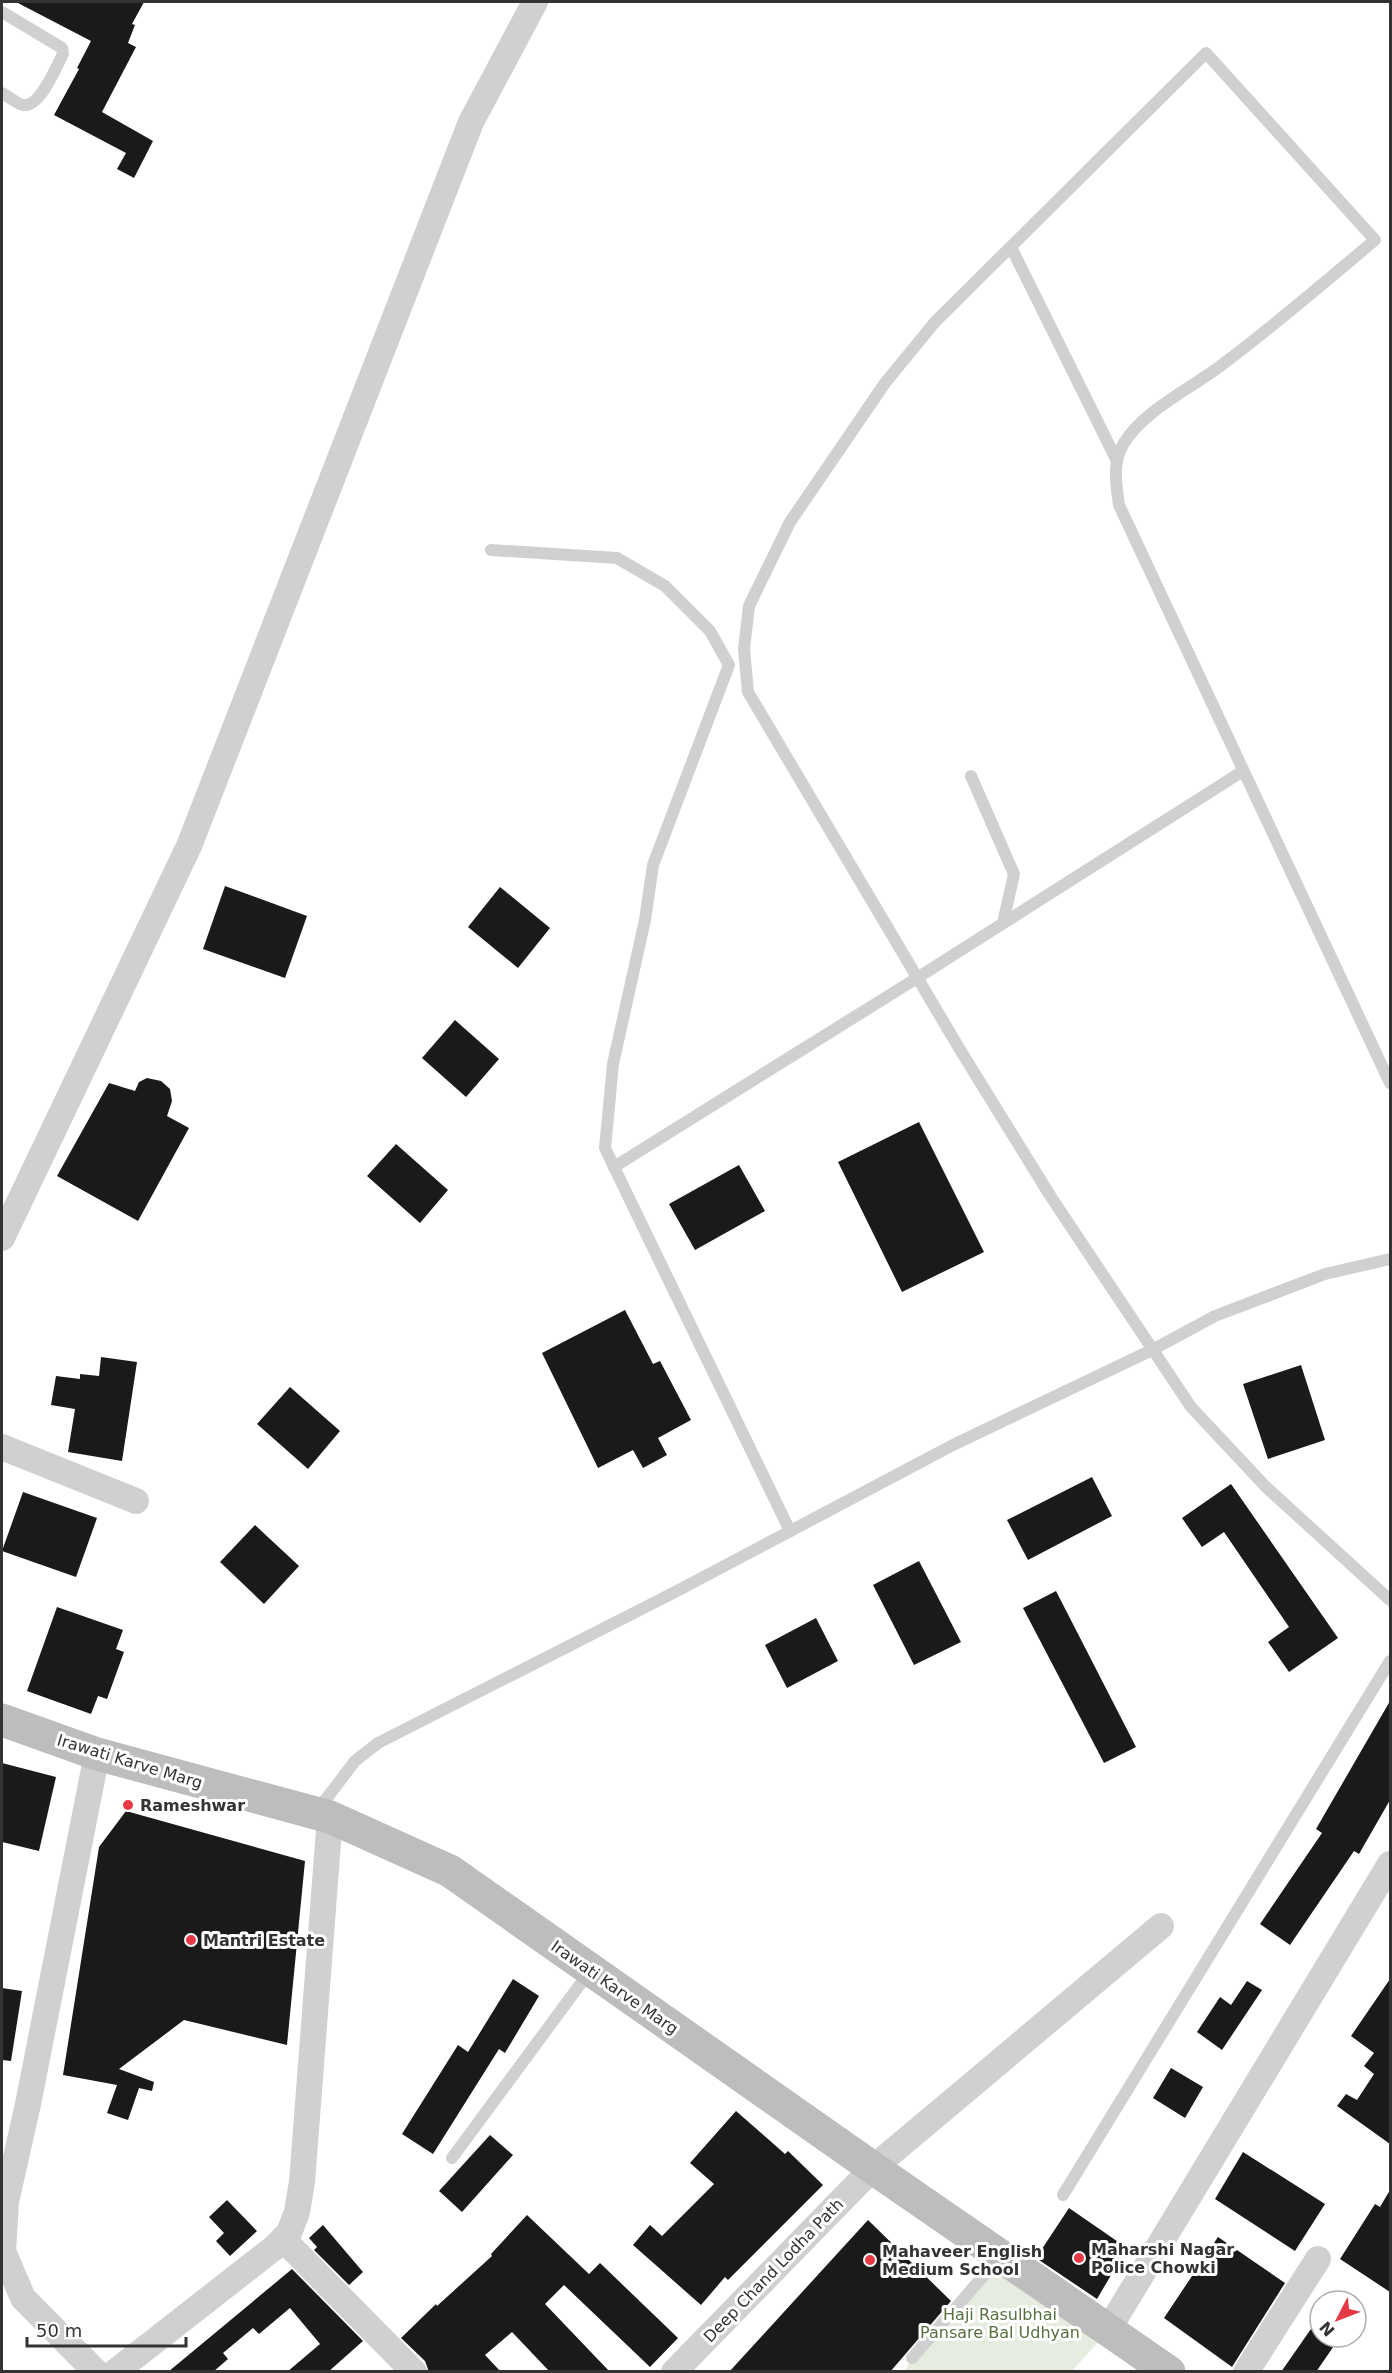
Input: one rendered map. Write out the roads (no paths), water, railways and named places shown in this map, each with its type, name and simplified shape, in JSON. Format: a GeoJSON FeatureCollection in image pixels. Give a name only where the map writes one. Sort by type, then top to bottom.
{"type":"FeatureCollection","features":[{"type":"Feature","properties":{"kind":"main road","name":"Irawati Karve Marg"},"geometry":{"type":"LineString","coordinates":[[2,1720],[97,1754],[323,1815],[450,1871],[873,2168],[1169,2372]]}},
{"type":"Feature","properties":{"kind":"street"},"geometry":{"type":"LineString","coordinates":[[2,1238],[189,846],[471,122],[535,2]]}},
{"type":"Feature","properties":{"kind":"street"},"geometry":{"type":"LineString","coordinates":[[2,1447],[136,1502]]}},
{"type":"Feature","properties":{"kind":"street"},"geometry":{"type":"LineString","coordinates":[[96,2372],[23,2298],[3,2251],[6,2202],[28,2104],[97,1754]]}},
{"type":"Feature","properties":{"kind":"street"},"geometry":{"type":"LineString","coordinates":[[115,2372],[283,2239],[289,2233],[297,2212],[302,2182],[323,1815]]}},
{"type":"Feature","properties":{"kind":"street"},"geometry":{"type":"LineString","coordinates":[[1108,2330],[1390,1864]]}},
{"type":"Feature","properties":{"kind":"street","name":"Deep Chand Lodha Path"},"geometry":{"type":"LineString","coordinates":[[674,2372],[873,2168],[1161,1926]]}},
{"type":"Feature","properties":{"kind":"street"},"geometry":{"type":"LineString","coordinates":[[283,2239],[414,2372]]}},
{"type":"Feature","properties":{"kind":"street"},"geometry":{"type":"LineString","coordinates":[[1246,2372],[1318,2259]]}},
{"type":"Feature","properties":{"kind":"lane"},"geometry":{"type":"LineString","coordinates":[[2,12],[62,48],[63,54],[39,98],[32,104],[22,105],[2,93]]}},
{"type":"Feature","properties":{"kind":"lane"},"geometry":{"type":"LineString","coordinates":[[1116,459],[1124,443],[1144,420],[1223,364],[1375,240],[1206,53],[935,322],[885,383],[790,522],[749,606],[744,649],[748,692],[917,978],[1051,1197],[1191,1407],[1223,1444],[1266,1487],[1390,1600]]}},
{"type":"Feature","properties":{"kind":"lane"},"geometry":{"type":"LineString","coordinates":[[1011,247],[1116,459],[1119,505],[1390,1079]]}},
{"type":"Feature","properties":{"kind":"lane"},"geometry":{"type":"LineString","coordinates":[[491,550],[617,558],[665,586],[710,631],[729,665],[653,865],[645,920],[613,1064],[605,1148],[789,1531]]}},
{"type":"Feature","properties":{"kind":"lane"},"geometry":{"type":"LineString","coordinates":[[614,1167],[1243,771]]}},
{"type":"Feature","properties":{"kind":"lane"},"geometry":{"type":"LineString","coordinates":[[971,776],[1014,874],[1003,923]]}},
{"type":"Feature","properties":{"kind":"lane"},"geometry":{"type":"LineString","coordinates":[[323,1815],[355,1761],[378,1743],[953,1445],[1226,1312],[1325,1274],[1390,1258]]}},
{"type":"Feature","properties":{"kind":"lane"},"geometry":{"type":"LineString","coordinates":[[1063,2195],[1390,1660]]}},
{"type":"Feature","properties":{"kind":"lane"},"geometry":{"type":"LineString","coordinates":[[452,2158],[591,1970]]}},
{"type":"Feature","properties":{"kind":"lane"},"geometry":{"type":"LineString","coordinates":[[912,2358],[1000,2256]]}},
{"type":"Feature","properties":{"kind":"place","name":"Rameshwar"},"geometry":{"type":"Point","coordinates":[128,1805]}},
{"type":"Feature","properties":{"kind":"place","name":"Mantri Estate"},"geometry":{"type":"Point","coordinates":[191,1940]}},
{"type":"Feature","properties":{"kind":"place","name":"Maharshi Nagar Police Chowki"},"geometry":{"type":"Point","coordinates":[1079,2258]}},
{"type":"Feature","properties":{"kind":"place","name":"Mahaveer English Medium School"},"geometry":{"type":"Point","coordinates":[870,2260]}},
{"type":"Feature","properties":{"kind":"park label","name":"Haji Rasulbhai Pansare Bal Udhyan"},"geometry":{"type":"Point","coordinates":[1000,2323]}}]}
